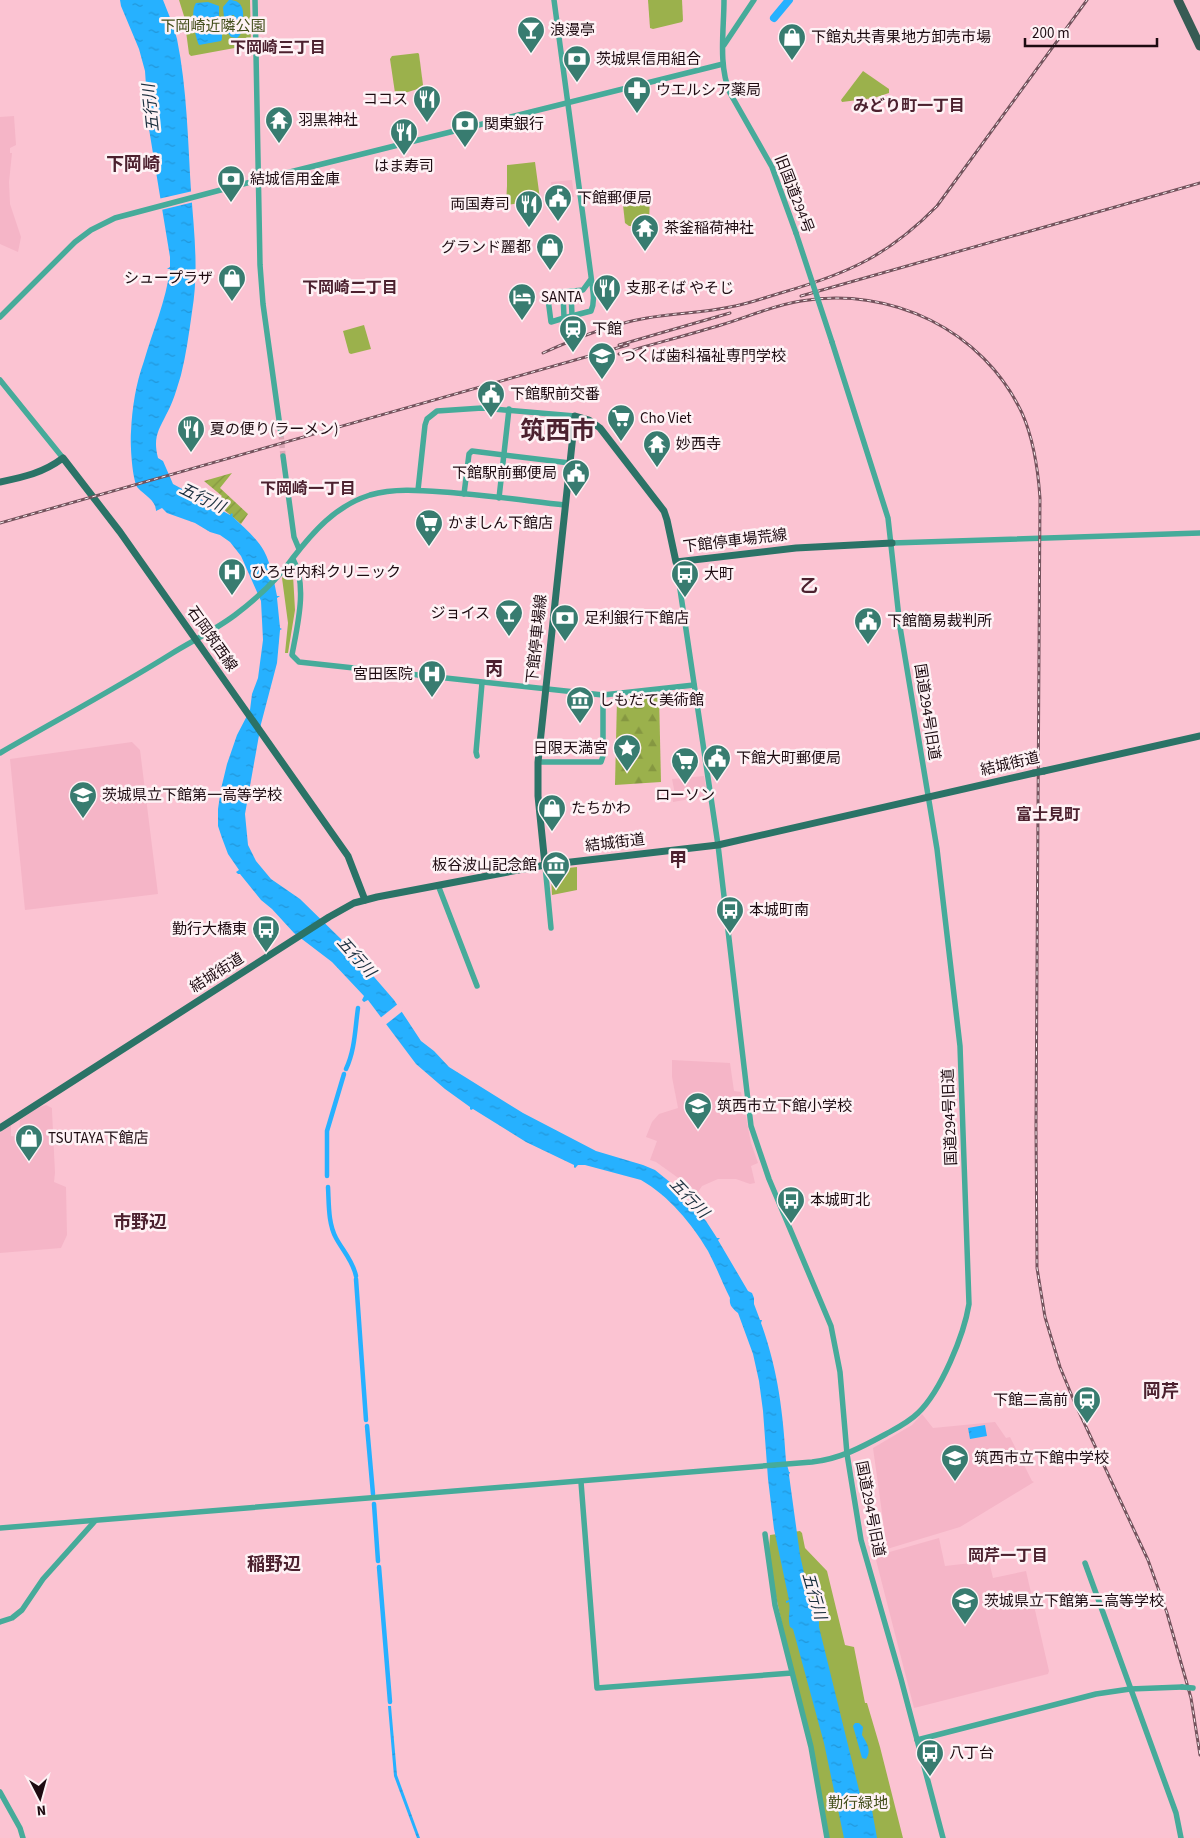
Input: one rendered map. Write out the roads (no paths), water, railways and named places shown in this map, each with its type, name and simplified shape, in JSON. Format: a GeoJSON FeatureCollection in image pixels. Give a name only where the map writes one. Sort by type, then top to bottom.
{"type":"FeatureCollection","features":[{"type":"Feature","properties":{"kind":"highway"},"geometry":{"type":"LineString","coordinates":[[1178,0],[1200,46]]}},
{"type":"Feature","properties":{"kind":"highway"},"geometry":{"type":"LineString","coordinates":[[1184,0],[1200,33]]}},
{"type":"Feature","properties":{"kind":"main road","name":"下館停車場荒線"},"geometry":{"type":"LineString","coordinates":[[575,416],[589,420],[600,428],[664,511],[676,562],[796,548],[892,543]]}},
{"type":"Feature","properties":{"kind":"main road","name":"下館停車場線"},"geometry":{"type":"LineString","coordinates":[[546,865],[538,796],[538,762],[575,416]]}},
{"type":"Feature","properties":{"kind":"main road"},"geometry":{"type":"LineString","coordinates":[[0,482],[34,474],[52,466],[63,458]]}},
{"type":"Feature","properties":{"kind":"main road","name":"石岡筑西線"},"geometry":{"type":"LineString","coordinates":[[63,458],[120,532],[348,856],[365,900]]}},
{"type":"Feature","properties":{"kind":"main road","name":"結城街道"},"geometry":{"type":"LineString","coordinates":[[0,1128],[347,906],[365,900],[546,865],[718,845],[1200,736]]}},
{"type":"Feature","properties":{"kind":"street"},"geometry":{"type":"LineString","coordinates":[[255,0],[258,180],[263,304],[281,434]]}},
{"type":"Feature","properties":{"kind":"street"},"geometry":{"type":"LineString","coordinates":[[554,0],[593,297],[591,311],[551,322],[548,299],[554,293],[584,290],[593,297]]}},
{"type":"Feature","properties":{"kind":"street","name":"旧国道294号"},"geometry":{"type":"LineString","coordinates":[[724,0],[723,64],[726,83],[774,170],[832,342]]}},
{"type":"Feature","properties":{"kind":"street"},"geometry":{"type":"LineString","coordinates":[[724,45],[754,0]]}},
{"type":"Feature","properties":{"kind":"street"},"geometry":{"type":"LineString","coordinates":[[0,317],[65,252],[92,230],[115,218],[197,195],[723,64]]}},
{"type":"Feature","properties":{"kind":"street"},"geometry":{"type":"LineString","coordinates":[[584,290],[591,279]]}},
{"type":"Feature","properties":{"kind":"street"},"geometry":{"type":"LineString","coordinates":[[571,291],[572,316]]}},
{"type":"Feature","properties":{"kind":"street"},"geometry":{"type":"LineString","coordinates":[[563,292],[564,318]]}},
{"type":"Feature","properties":{"kind":"street","name":"国道294号旧道"},"geometry":{"type":"LineString","coordinates":[[832,342],[886,507],[892,543],[900,627],[939,867],[960,1046],[970,1291],[967,1320],[960,1341],[943,1376],[922,1410],[911,1420],[847,1454],[865,1554],[901,1679],[943,1838]]}},
{"type":"Feature","properties":{"kind":"street"},"geometry":{"type":"LineString","coordinates":[[0,380],[63,458]]}},
{"type":"Feature","properties":{"kind":"street"},"geometry":{"type":"LineString","coordinates":[[418,490],[424,424],[437,411],[482,408],[575,416]]}},
{"type":"Feature","properties":{"kind":"street"},"geometry":{"type":"LineString","coordinates":[[499,498],[509,409]]}},
{"type":"Feature","properties":{"kind":"street"},"geometry":{"type":"LineString","coordinates":[[464,494],[469,452],[472,451],[570,463]]}},
{"type":"Feature","properties":{"kind":"street"},"geometry":{"type":"LineString","coordinates":[[284,456],[294,541],[298,549]]}},
{"type":"Feature","properties":{"kind":"street"},"geometry":{"type":"LineString","coordinates":[[0,753],[123,684],[234,616],[281,572],[293,559],[298,549],[326,520],[354,502],[381,493],[418,490],[565,505]]}},
{"type":"Feature","properties":{"kind":"street"},"geometry":{"type":"LineString","coordinates":[[892,543],[1200,533]]}},
{"type":"Feature","properties":{"kind":"street"},"geometry":{"type":"LineString","coordinates":[[293,559],[298,573],[300,598],[299,617],[292,654],[299,662],[603,695],[694,685]]}},
{"type":"Feature","properties":{"kind":"street"},"geometry":{"type":"LineString","coordinates":[[0,1528],[798,1464],[823,1461],[847,1454],[840,1372],[831,1326],[769,1179],[751,1126],[718,845],[676,562]]}},
{"type":"Feature","properties":{"kind":"street"},"geometry":{"type":"LineString","coordinates":[[477,756],[482,682]]}},
{"type":"Feature","properties":{"kind":"street"},"geometry":{"type":"LineString","coordinates":[[538,762],[601,762],[603,756],[603,695]]}},
{"type":"Feature","properties":{"kind":"street"},"geometry":{"type":"LineString","coordinates":[[546,865],[551,928]]}},
{"type":"Feature","properties":{"kind":"street"},"geometry":{"type":"LineString","coordinates":[[438,885],[477,986]]}},
{"type":"Feature","properties":{"kind":"street"},"geometry":{"type":"LineString","coordinates":[[581,1482],[597,1688],[792,1673]]}},
{"type":"Feature","properties":{"kind":"street"},"geometry":{"type":"LineString","coordinates":[[0,1622],[12,1618],[22,1610],[43,1579],[95,1521]]}},
{"type":"Feature","properties":{"kind":"street"},"geometry":{"type":"LineString","coordinates":[[765,1534],[775,1605],[811,1747],[827,1838]]}},
{"type":"Feature","properties":{"kind":"street"},"geometry":{"type":"LineString","coordinates":[[1085,1563],[1176,1813],[1181,1838]]}},
{"type":"Feature","properties":{"kind":"street"},"geometry":{"type":"LineString","coordinates":[[917,1740],[1096,1694],[1130,1689],[1200,1688]]}},
{"type":"Feature","properties":{"kind":"street"},"geometry":{"type":"LineString","coordinates":[[0,1792],[20,1828],[23,1838]]}},
{"type":"Feature","properties":{"kind":"water","name":"五行川"},"geometry":{"type":"Polygon","coordinates":[[[120,0],[163,0],[177,39],[185,96],[195,251],[194,297],[181,375],[173,400],[157,435],[158,458],[163,461],[173,484],[230,515],[232,513],[232,516],[254,537],[266,556],[277,596],[280,596],[277,598],[280,628],[282,629],[280,630],[277,663],[261,724],[245,814],[248,845],[256,861],[271,879],[300,899],[343,941],[394,1000],[421,1041],[434,1051],[449,1067],[523,1113],[596,1151],[655,1170],[671,1183],[706,1221],[717,1238],[720,1238],[718,1240],[748,1291],[752,1293],[754,1304],[760,1320],[762,1320],[761,1323],[772,1358],[779,1391],[786,1461],[790,1472],[800,1555],[811,1604],[819,1615],[819,1627],[860,1794],[872,1810],[877,1838],[844,1838],[824,1743],[793,1629],[789,1623],[790,1609],[789,1602],[786,1603],[786,1601],[789,1600],[774,1529],[763,1411],[753,1354],[738,1313],[731,1306],[730,1298],[702,1241],[670,1202],[641,1180],[585,1165],[578,1165],[575,1168],[574,1165],[526,1142],[473,1109],[471,1110],[470,1107],[445,1089],[416,1064],[368,1000],[364,1002],[362,1000],[364,996],[332,962],[294,933],[261,900],[240,874],[236,872],[239,870],[228,854],[218,826],[218,809],[227,764],[237,735],[250,710],[252,694],[258,678],[263,640],[261,601],[241,556],[230,542],[195,523],[167,513],[162,508],[156,511],[152,501],[138,488],[134,478],[131,437],[132,414],[141,369],[166,293],[170,269],[167,269],[170,267],[170,257],[149,129],[145,71],[139,49],[120,0]]]}},
{"type":"Feature","properties":{"kind":"water"},"geometry":{"type":"Polygon","coordinates":[[[229,0],[239,3],[242,9],[242,30],[237,38],[231,37],[227,32],[227,27],[235,19],[234,15],[230,16],[227,21],[224,18],[223,7],[229,0]]]}},
{"type":"Feature","properties":{"kind":"water"},"geometry":{"type":"Polygon","coordinates":[[[208,2],[219,6],[222,39],[221,41],[199,45],[194,24],[194,7],[196,3],[208,2]]]}},
{"type":"Feature","properties":{"kind":"water"},"geometry":{"type":"Polygon","coordinates":[[[985,1425],[987,1436],[970,1439],[968,1428],[985,1425]]]}},
{"type":"Feature","properties":{"kind":"water"},"geometry":{"type":"Polygon","coordinates":[[[388,1706],[391,1706],[397,1775],[420,1838],[417,1838],[394,1776],[388,1706]]]}},
{"type":"Feature","properties":{"kind":"water"},"geometry":{"type":"Polygon","coordinates":[[[855,1723],[859,1723],[863,1727],[862,1735],[869,1750],[866,1759],[862,1758],[853,1726],[855,1723]]]}},
{"type":"Feature","properties":{"kind":"waterway"},"geometry":{"type":"LineString","coordinates":[[774,18],[789,0]]}},
{"type":"Feature","properties":{"kind":"waterway"},"geometry":{"type":"LineString","coordinates":[[346,1069],[353,1047],[358,1008]]}},
{"type":"Feature","properties":{"kind":"waterway"},"geometry":{"type":"LineString","coordinates":[[327,1176],[327,1131],[344,1074]]}},
{"type":"Feature","properties":{"kind":"waterway"},"geometry":{"type":"LineString","coordinates":[[328,1187],[329,1213],[333,1232],[350,1261],[356,1276]]}},
{"type":"Feature","properties":{"kind":"waterway"},"geometry":{"type":"LineString","coordinates":[[356,1279],[366,1420]]}},
{"type":"Feature","properties":{"kind":"waterway"},"geometry":{"type":"LineString","coordinates":[[367,1426],[373,1494]]}},
{"type":"Feature","properties":{"kind":"waterway"},"geometry":{"type":"LineString","coordinates":[[374,1504],[378,1561]]}},
{"type":"Feature","properties":{"kind":"waterway"},"geometry":{"type":"LineString","coordinates":[[379,1567],[390,1702]]}},
{"type":"Feature","properties":{"kind":"tunnel"},"geometry":{"type":"LineString","coordinates":[[281,434],[283,456]]}},
{"type":"Feature","properties":{"kind":"railway"},"geometry":{"type":"LineString","coordinates":[[543,353],[581,337],[620,324],[657,316],[737,306],[807,285],[848,269],[885,250],[937,206],[1087,0]]}},
{"type":"Feature","properties":{"kind":"railway"},"geometry":{"type":"LineString","coordinates":[[801,296],[1200,183]]}},
{"type":"Feature","properties":{"kind":"railway"},"geometry":{"type":"LineString","coordinates":[[619,354],[791,303],[835,298],[868,300],[900,308],[931,320],[959,337],[984,358],[1005,384],[1022,413],[1035,455],[1040,498],[1036,1126],[1037,1268],[1045,1317],[1060,1367],[1148,1560],[1167,1613],[1191,1698],[1200,1755]]}},
{"type":"Feature","properties":{"kind":"railway"},"geometry":{"type":"LineString","coordinates":[[619,345],[730,313]]}},
{"type":"Feature","properties":{"kind":"railway"},"geometry":{"type":"LineString","coordinates":[[0,523],[628,345]]}},
{"type":"Feature","properties":{"kind":"place","name":"浪漫亭"},"geometry":{"type":"Point","coordinates":[531,54]}},
{"type":"Feature","properties":{"kind":"place","name":"下館丸共青果地方卸売市場"},"geometry":{"type":"Point","coordinates":[792,61]}},
{"type":"Feature","properties":{"kind":"place","name":"茨城県信用組合"},"geometry":{"type":"Point","coordinates":[577,83]}},
{"type":"Feature","properties":{"kind":"place","name":"ウエルシア薬局"},"geometry":{"type":"Point","coordinates":[637,114]}},
{"type":"Feature","properties":{"kind":"place","name":"ココス"},"geometry":{"type":"Point","coordinates":[427,123]}},
{"type":"Feature","properties":{"kind":"place","name":"羽黒神社"},"geometry":{"type":"Point","coordinates":[279,144]}},
{"type":"Feature","properties":{"kind":"place","name":"関東銀行"},"geometry":{"type":"Point","coordinates":[465,148]}},
{"type":"Feature","properties":{"kind":"place","name":"はま寿司"},"geometry":{"type":"Point","coordinates":[404,156]}},
{"type":"Feature","properties":{"kind":"place","name":"結城信用金庫"},"geometry":{"type":"Point","coordinates":[231,203]}},
{"type":"Feature","properties":{"kind":"place","name":"下館郵便局"},"geometry":{"type":"Point","coordinates":[558,222]}},
{"type":"Feature","properties":{"kind":"place","name":"両国寿司"},"geometry":{"type":"Point","coordinates":[529,228]}},
{"type":"Feature","properties":{"kind":"place","name":"茶釜稲荷神社"},"geometry":{"type":"Point","coordinates":[645,252]}},
{"type":"Feature","properties":{"kind":"place","name":"グランド麗都"},"geometry":{"type":"Point","coordinates":[550,271]}},
{"type":"Feature","properties":{"kind":"place","name":"シュープラザ"},"geometry":{"type":"Point","coordinates":[232,302]}},
{"type":"Feature","properties":{"kind":"place","name":"支那そば やそじ"},"geometry":{"type":"Point","coordinates":[607,312]}},
{"type":"Feature","properties":{"kind":"place","name":"SANTA"},"geometry":{"type":"Point","coordinates":[522,321]}},
{"type":"Feature","properties":{"kind":"place","name":"下館"},"geometry":{"type":"Point","coordinates":[573,353]}},
{"type":"Feature","properties":{"kind":"place","name":"つくば歯科福祉専門学校"},"geometry":{"type":"Point","coordinates":[602,380]}},
{"type":"Feature","properties":{"kind":"place","name":"下館駅前交番"},"geometry":{"type":"Point","coordinates":[491,418]}},
{"type":"Feature","properties":{"kind":"place","name":"Cho Viet"},"geometry":{"type":"Point","coordinates":[621,442]}},
{"type":"Feature","properties":{"kind":"place","name":"夏の便り(ラーメン)"},"geometry":{"type":"Point","coordinates":[191,453]}},
{"type":"Feature","properties":{"kind":"place","name":"妙西寺"},"geometry":{"type":"Point","coordinates":[657,468]}},
{"type":"Feature","properties":{"kind":"place","name":"下館駅前郵便局"},"geometry":{"type":"Point","coordinates":[576,497]}},
{"type":"Feature","properties":{"kind":"place","name":"かましん下館店"},"geometry":{"type":"Point","coordinates":[429,547]}},
{"type":"Feature","properties":{"kind":"place","name":"ひろせ内科クリニック"},"geometry":{"type":"Point","coordinates":[232,596]}},
{"type":"Feature","properties":{"kind":"place","name":"大町"},"geometry":{"type":"Point","coordinates":[685,598]}},
{"type":"Feature","properties":{"kind":"place","name":"ジョイス"},"geometry":{"type":"Point","coordinates":[509,637]}},
{"type":"Feature","properties":{"kind":"place","name":"足利銀行下館店"},"geometry":{"type":"Point","coordinates":[565,642]}},
{"type":"Feature","properties":{"kind":"place","name":"下館簡易裁判所"},"geometry":{"type":"Point","coordinates":[868,645]}},
{"type":"Feature","properties":{"kind":"place","name":"宮田医院"},"geometry":{"type":"Point","coordinates":[432,698]}},
{"type":"Feature","properties":{"kind":"place","name":"しもだて美術館"},"geometry":{"type":"Point","coordinates":[580,724]}},
{"type":"Feature","properties":{"kind":"place","name":"日限天満宮"},"geometry":{"type":"Point","coordinates":[627,772]}},
{"type":"Feature","properties":{"kind":"place","name":"下館大町郵便局"},"geometry":{"type":"Point","coordinates":[717,782]}},
{"type":"Feature","properties":{"kind":"place","name":"ローソン"},"geometry":{"type":"Point","coordinates":[685,785]}},
{"type":"Feature","properties":{"kind":"place","name":"茨城県立下館第一高等学校"},"geometry":{"type":"Point","coordinates":[83,819]}},
{"type":"Feature","properties":{"kind":"place","name":"たちかわ"},"geometry":{"type":"Point","coordinates":[552,832]}},
{"type":"Feature","properties":{"kind":"place","name":"板谷波山記念館"},"geometry":{"type":"Point","coordinates":[556,889]}},
{"type":"Feature","properties":{"kind":"place","name":"本城町南"},"geometry":{"type":"Point","coordinates":[730,934]}},
{"type":"Feature","properties":{"kind":"place","name":"勤行大橋東"},"geometry":{"type":"Point","coordinates":[266,953]}},
{"type":"Feature","properties":{"kind":"place","name":"筑西市立下館小学校"},"geometry":{"type":"Point","coordinates":[698,1130]}},
{"type":"Feature","properties":{"kind":"place","name":"TSUTAYA下館店"},"geometry":{"type":"Point","coordinates":[29,1162]}},
{"type":"Feature","properties":{"kind":"place","name":"本城町北"},"geometry":{"type":"Point","coordinates":[791,1224]}},
{"type":"Feature","properties":{"kind":"place","name":"下館二高前"},"geometry":{"type":"Point","coordinates":[1087,1424]}},
{"type":"Feature","properties":{"kind":"place","name":"筑西市立下館中学校"},"geometry":{"type":"Point","coordinates":[955,1482]}},
{"type":"Feature","properties":{"kind":"place","name":"茨城県立下館第二高等学校"},"geometry":{"type":"Point","coordinates":[965,1625]}},
{"type":"Feature","properties":{"kind":"place","name":"八丁台"},"geometry":{"type":"Point","coordinates":[930,1777]}},
{"type":"Feature","properties":{"kind":"district","name":"下岡崎三丁目"},"geometry":{"type":"Point","coordinates":[278,48]}},
{"type":"Feature","properties":{"kind":"district","name":"みどり町一丁目"},"geometry":{"type":"Point","coordinates":[909,106]}},
{"type":"Feature","properties":{"kind":"district","name":"下岡崎"},"geometry":{"type":"Point","coordinates":[133,164]}},
{"type":"Feature","properties":{"kind":"district","name":"下岡崎二丁目"},"geometry":{"type":"Point","coordinates":[350,288]}},
{"type":"Feature","properties":{"kind":"district","name":"筑西市"},"geometry":{"type":"Point","coordinates":[558,431]}},
{"type":"Feature","properties":{"kind":"district","name":"下岡崎一丁目"},"geometry":{"type":"Point","coordinates":[308,489]}},
{"type":"Feature","properties":{"kind":"district","name":"乙"},"geometry":{"type":"Point","coordinates":[809,586]}},
{"type":"Feature","properties":{"kind":"district","name":"丙"},"geometry":{"type":"Point","coordinates":[494,669]}},
{"type":"Feature","properties":{"kind":"district","name":"富士見町"},"geometry":{"type":"Point","coordinates":[1048,815]}},
{"type":"Feature","properties":{"kind":"district","name":"甲"},"geometry":{"type":"Point","coordinates":[678,860]}},
{"type":"Feature","properties":{"kind":"district","name":"市野辺"},"geometry":{"type":"Point","coordinates":[140,1222]}},
{"type":"Feature","properties":{"kind":"district","name":"岡芹"},"geometry":{"type":"Point","coordinates":[1161,1391]}},
{"type":"Feature","properties":{"kind":"district","name":"岡芹一丁目"},"geometry":{"type":"Point","coordinates":[1008,1556]}},
{"type":"Feature","properties":{"kind":"district","name":"稲野辺"},"geometry":{"type":"Point","coordinates":[274,1564]}},
{"type":"Feature","properties":{"kind":"park label","name":"下岡崎近隣公園"},"geometry":{"type":"Point","coordinates":[213,26]}},
{"type":"Feature","properties":{"kind":"park label","name":"勤行緑地"},"geometry":{"type":"Point","coordinates":[858,1803]}}]}
